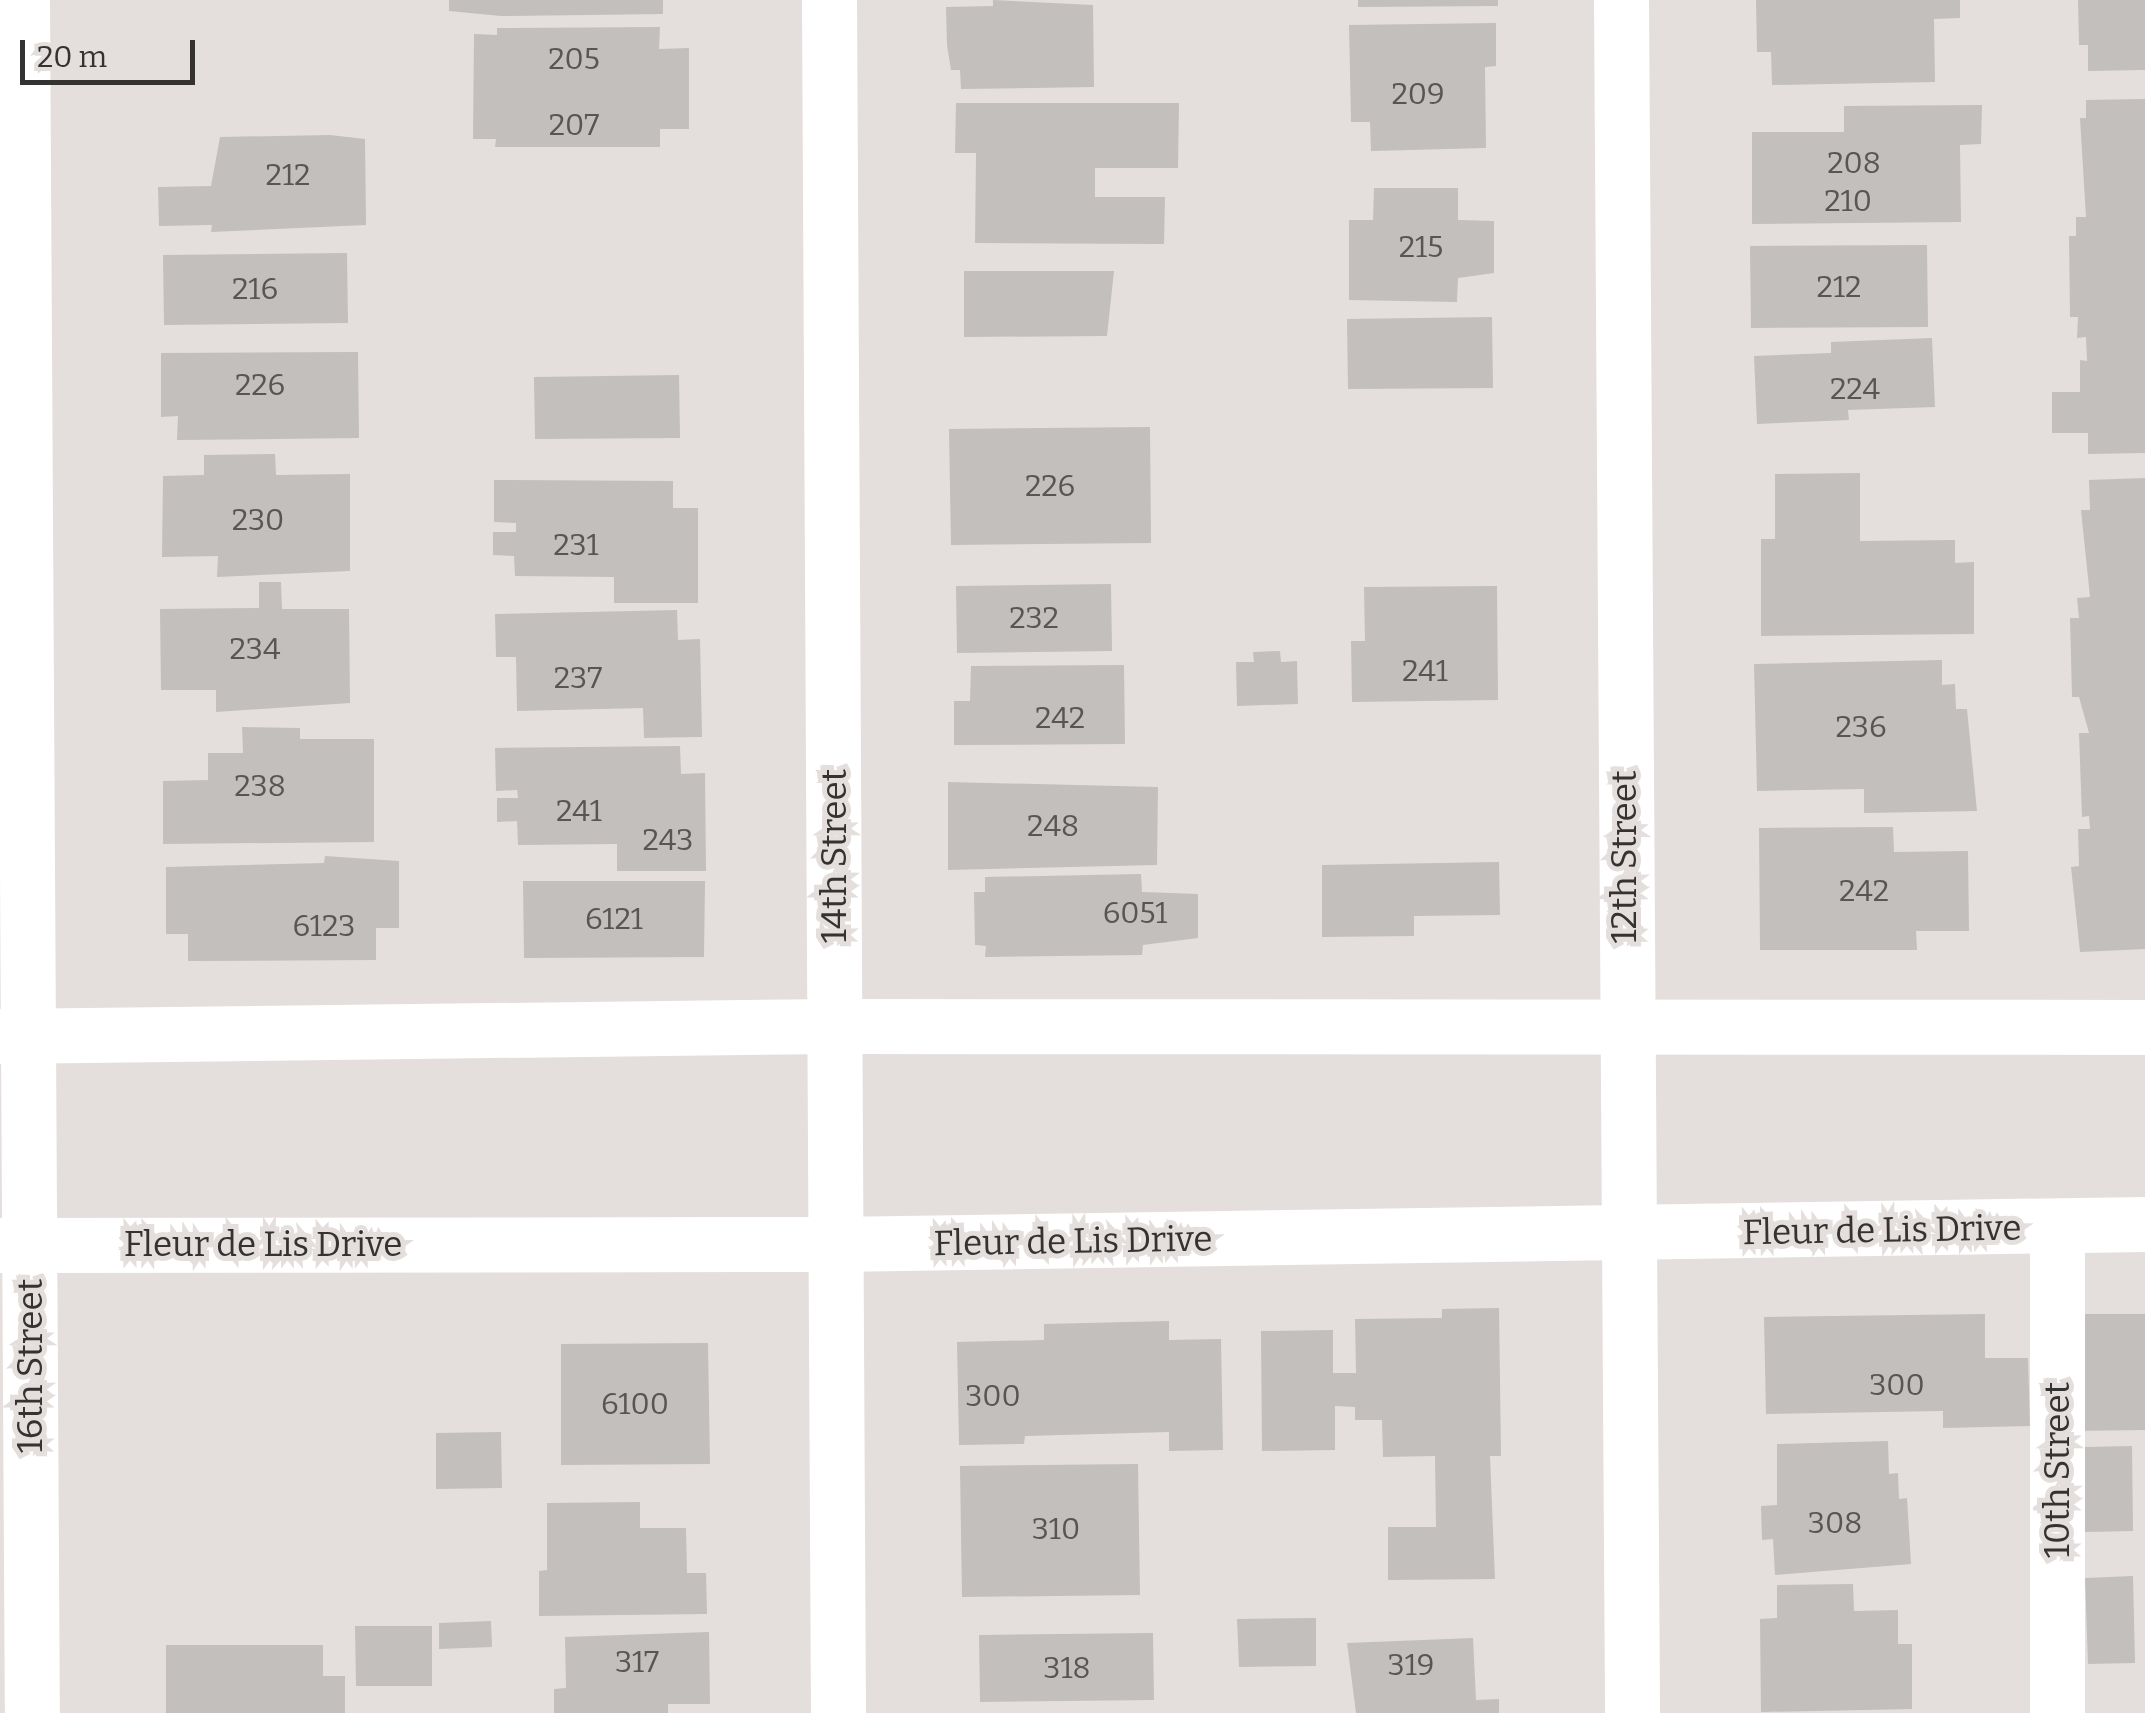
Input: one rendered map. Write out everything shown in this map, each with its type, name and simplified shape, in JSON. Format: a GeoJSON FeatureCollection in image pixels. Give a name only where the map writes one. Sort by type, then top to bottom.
{"type":"FeatureCollection","features":[{"type":"Feature","properties":{"kind":"street","name":"16th Street"},"geometry":{"type":"LineString","coordinates":[[22,0],[15,1245],[32,1713]]}},
{"type":"Feature","properties":{"kind":"street","name":"14th Street"},"geometry":{"type":"LineString","coordinates":[[829,0],[838,1713]]}},
{"type":"Feature","properties":{"kind":"street","name":"12th Street"},"geometry":{"type":"LineString","coordinates":[[1621,0],[1632,1713]]}},
{"type":"Feature","properties":{"kind":"street"},"geometry":{"type":"LineString","coordinates":[[14,1036],[835,1026],[1625,1032],[2145,1027]]}},
{"type":"Feature","properties":{"kind":"street","name":"Fleur de Lis Drive"},"geometry":{"type":"LineString","coordinates":[[15,1245],[836,1244],[2145,1224]]}},
{"type":"Feature","properties":{"kind":"street","name":"10th Street"},"geometry":{"type":"LineString","coordinates":[[2056,1713],[2057,1227]]}},
{"type":"Feature","properties":{"kind":"building"},"geometry":{"type":"Polygon","coordinates":[[[449,0],[663,0],[663,14],[501,16],[449,11],[449,0]]]}},
{"type":"Feature","properties":{"kind":"building"},"geometry":{"type":"Polygon","coordinates":[[[993,0],[1093,5],[1094,87],[961,89],[960,70],[951,70],[946,7],[993,6],[993,0]]]}},
{"type":"Feature","properties":{"kind":"building"},"geometry":{"type":"Polygon","coordinates":[[[1358,0],[1498,0],[1498,6],[1358,7],[1358,0]]]}},
{"type":"Feature","properties":{"kind":"building"},"geometry":{"type":"Polygon","coordinates":[[[1756,0],[1960,0],[1960,18],[1934,19],[1935,82],[1772,85],[1771,52],[1757,52],[1756,0]]]}},
{"type":"Feature","properties":{"kind":"building"},"geometry":{"type":"Polygon","coordinates":[[[2078,0],[2145,0],[2145,70],[2088,71],[2088,45],[2079,45],[2078,0]]]}},
{"type":"Feature","properties":{"kind":"building"},"geometry":{"type":"Polygon","coordinates":[[[1496,23],[1496,66],[1485,67],[1486,148],[1371,151],[1370,122],[1351,122],[1349,25],[1496,23]]]}},
{"type":"Feature","properties":{"kind":"building"},"geometry":{"type":"Polygon","coordinates":[[[660,27],[659,49],[689,48],[689,129],[660,129],[660,147],[495,147],[496,139],[473,139],[474,34],[497,35],[497,28],[660,27]]]}},
{"type":"Feature","properties":{"kind":"building"},"geometry":{"type":"Polygon","coordinates":[[[2145,99],[2145,453],[2088,454],[2088,433],[2052,433],[2052,392],[2080,392],[2080,360],[2087,361],[2086,337],[2077,338],[2078,317],[2070,317],[2069,236],[2076,236],[2076,217],[2086,217],[2080,118],[2086,118],[2086,100],[2145,99]]]}},
{"type":"Feature","properties":{"kind":"building"},"geometry":{"type":"Polygon","coordinates":[[[956,103],[1179,103],[1178,168],[1095,168],[1095,197],[1165,197],[1164,244],[975,243],[976,153],[955,153],[956,103]]]}},
{"type":"Feature","properties":{"kind":"building"},"geometry":{"type":"Polygon","coordinates":[[[1982,105],[1981,144],[1960,145],[1961,222],[1752,224],[1752,132],[1844,132],[1844,106],[1982,105]]]}},
{"type":"Feature","properties":{"kind":"building"},"geometry":{"type":"Polygon","coordinates":[[[330,135],[365,139],[366,225],[211,232],[212,225],[159,226],[158,187],[211,186],[220,137],[330,135]]]}},
{"type":"Feature","properties":{"kind":"building"},"geometry":{"type":"Polygon","coordinates":[[[1374,188],[1458,188],[1458,220],[1494,221],[1494,273],[1458,278],[1457,302],[1349,300],[1349,220],[1373,220],[1374,188]]]}},
{"type":"Feature","properties":{"kind":"building"},"geometry":{"type":"Polygon","coordinates":[[[1927,245],[1928,327],[1751,328],[1750,246],[1927,245]]]}},
{"type":"Feature","properties":{"kind":"building"},"geometry":{"type":"Polygon","coordinates":[[[347,253],[348,323],[164,325],[163,255],[347,253]]]}},
{"type":"Feature","properties":{"kind":"building"},"geometry":{"type":"Polygon","coordinates":[[[964,271],[1114,271],[1107,336],[964,337],[964,271]]]}},
{"type":"Feature","properties":{"kind":"building"},"geometry":{"type":"Polygon","coordinates":[[[1492,317],[1493,388],[1348,389],[1347,319],[1492,317]]]}},
{"type":"Feature","properties":{"kind":"building"},"geometry":{"type":"Polygon","coordinates":[[[1932,338],[1935,407],[1848,410],[1849,420],[1757,424],[1754,356],[1831,353],[1831,342],[1932,338]]]}},
{"type":"Feature","properties":{"kind":"building"},"geometry":{"type":"Polygon","coordinates":[[[358,352],[359,438],[177,440],[178,416],[161,417],[161,353],[358,352]]]}},
{"type":"Feature","properties":{"kind":"building"},"geometry":{"type":"Polygon","coordinates":[[[679,375],[680,438],[535,439],[534,377],[679,375]]]}},
{"type":"Feature","properties":{"kind":"building"},"geometry":{"type":"Polygon","coordinates":[[[1150,427],[1151,543],[951,545],[949,429],[1150,427]]]}},
{"type":"Feature","properties":{"kind":"building"},"geometry":{"type":"Polygon","coordinates":[[[275,454],[276,475],[350,474],[350,571],[217,577],[218,556],[162,557],[163,476],[204,475],[204,455],[275,454]]]}},
{"type":"Feature","properties":{"kind":"building"},"geometry":{"type":"Polygon","coordinates":[[[1860,473],[1860,541],[1955,540],[1955,563],[1974,562],[1974,634],[1761,636],[1761,539],[1775,539],[1775,474],[1860,473]]]}},
{"type":"Feature","properties":{"kind":"building"},"geometry":{"type":"Polygon","coordinates":[[[2145,478],[2145,949],[2080,952],[2071,867],[2079,866],[2078,829],[2090,829],[2089,816],[2082,817],[2079,733],[2089,733],[2079,697],[2072,697],[2070,618],[2079,618],[2077,598],[2090,597],[2081,510],[2090,510],[2089,480],[2145,478]]]}},
{"type":"Feature","properties":{"kind":"building"},"geometry":{"type":"Polygon","coordinates":[[[494,480],[673,481],[673,508],[698,508],[698,603],[614,603],[614,577],[515,576],[514,556],[493,555],[493,532],[516,532],[516,523],[494,522],[494,480]]]}},
{"type":"Feature","properties":{"kind":"building"},"geometry":{"type":"Polygon","coordinates":[[[259,582],[281,582],[282,609],[349,609],[350,703],[216,712],[216,690],[161,690],[160,609],[259,608],[259,582]]]}},
{"type":"Feature","properties":{"kind":"building"},"geometry":{"type":"Polygon","coordinates":[[[1111,584],[1112,651],[957,653],[956,586],[1111,584]]]}},
{"type":"Feature","properties":{"kind":"building"},"geometry":{"type":"Polygon","coordinates":[[[1497,586],[1498,700],[1352,702],[1351,641],[1365,641],[1364,587],[1497,586]]]}},
{"type":"Feature","properties":{"kind":"building"},"geometry":{"type":"Polygon","coordinates":[[[677,610],[678,640],[700,639],[702,737],[644,738],[643,708],[517,711],[516,657],[496,657],[495,614],[677,610]]]}},
{"type":"Feature","properties":{"kind":"building"},"geometry":{"type":"Polygon","coordinates":[[[1280,651],[1281,662],[1297,661],[1298,704],[1237,706],[1236,662],[1254,662],[1253,652],[1280,651]]]}},
{"type":"Feature","properties":{"kind":"building"},"geometry":{"type":"Polygon","coordinates":[[[1942,660],[1942,685],[1955,684],[1956,709],[1967,709],[1977,811],[1864,813],[1864,789],[1757,791],[1754,664],[1942,660]]]}},
{"type":"Feature","properties":{"kind":"building"},"geometry":{"type":"Polygon","coordinates":[[[1124,665],[1125,744],[954,745],[954,701],[970,701],[971,666],[1124,665]]]}},
{"type":"Feature","properties":{"kind":"building"},"geometry":{"type":"Polygon","coordinates":[[[242,727],[300,728],[300,739],[374,739],[374,842],[163,844],[163,781],[208,780],[208,753],[243,753],[242,727]]]}},
{"type":"Feature","properties":{"kind":"building"},"geometry":{"type":"Polygon","coordinates":[[[680,746],[681,774],[705,773],[706,871],[617,871],[617,844],[518,845],[517,821],[497,822],[497,798],[518,798],[517,790],[496,791],[495,748],[680,746]]]}},
{"type":"Feature","properties":{"kind":"building"},"geometry":{"type":"Polygon","coordinates":[[[948,782],[1158,787],[1157,865],[948,870],[948,782]]]}},
{"type":"Feature","properties":{"kind":"building"},"geometry":{"type":"Polygon","coordinates":[[[1893,827],[1894,852],[1968,851],[1969,931],[1916,931],[1917,950],[1760,950],[1759,828],[1893,827]]]}},
{"type":"Feature","properties":{"kind":"building"},"geometry":{"type":"Polygon","coordinates":[[[325,856],[399,861],[399,928],[376,928],[376,960],[188,961],[188,934],[166,934],[166,867],[324,863],[325,856]]]}},
{"type":"Feature","properties":{"kind":"building"},"geometry":{"type":"Polygon","coordinates":[[[1499,862],[1500,915],[1414,916],[1414,936],[1322,937],[1322,865],[1499,862]]]}},
{"type":"Feature","properties":{"kind":"building"},"geometry":{"type":"Polygon","coordinates":[[[1141,874],[1142,892],[1198,894],[1198,938],[1143,945],[1142,955],[985,957],[986,946],[975,945],[974,892],[985,892],[985,877],[1141,874]]]}},
{"type":"Feature","properties":{"kind":"building"},"geometry":{"type":"Polygon","coordinates":[[[523,881],[705,881],[704,957],[524,958],[523,881]]]}},
{"type":"Feature","properties":{"kind":"building"},"geometry":{"type":"Polygon","coordinates":[[[1499,1308],[1501,1456],[1490,1456],[1495,1579],[1388,1580],[1388,1527],[1436,1527],[1435,1456],[1383,1457],[1382,1420],[1355,1420],[1355,1407],[1335,1406],[1335,1450],[1262,1451],[1261,1331],[1333,1330],[1333,1373],[1356,1373],[1355,1319],[1442,1318],[1442,1309],[1499,1308]]]}},
{"type":"Feature","properties":{"kind":"building"},"geometry":{"type":"Polygon","coordinates":[[[1985,1314],[1985,1358],[2028,1358],[2030,1426],[1943,1428],[1943,1411],[1766,1414],[1764,1317],[1985,1314]]]}},
{"type":"Feature","properties":{"kind":"building"},"geometry":{"type":"Polygon","coordinates":[[[2071,1314],[2145,1314],[2145,1430],[2071,1431],[2071,1314]]]}},
{"type":"Feature","properties":{"kind":"building"},"geometry":{"type":"Polygon","coordinates":[[[1169,1321],[1169,1340],[1221,1339],[1223,1450],[1169,1451],[1169,1432],[1025,1436],[1024,1444],[959,1445],[957,1342],[1044,1340],[1044,1324],[1169,1321]]]}},
{"type":"Feature","properties":{"kind":"building"},"geometry":{"type":"Polygon","coordinates":[[[708,1343],[710,1464],[561,1465],[561,1344],[708,1343]]]}},
{"type":"Feature","properties":{"kind":"building"},"geometry":{"type":"Polygon","coordinates":[[[501,1432],[502,1488],[436,1489],[436,1433],[501,1432]]]}},
{"type":"Feature","properties":{"kind":"building"},"geometry":{"type":"Polygon","coordinates":[[[1888,1441],[1889,1474],[1898,1473],[1899,1499],[1907,1498],[1911,1564],[1775,1575],[1773,1539],[1762,1540],[1761,1506],[1777,1505],[1777,1444],[1888,1441]]]}},
{"type":"Feature","properties":{"kind":"building"},"geometry":{"type":"Polygon","coordinates":[[[2132,1446],[2133,1531],[2085,1532],[2084,1447],[2132,1446]]]}},
{"type":"Feature","properties":{"kind":"building"},"geometry":{"type":"Polygon","coordinates":[[[1138,1464],[1140,1595],[962,1597],[960,1466],[1138,1464]]]}},
{"type":"Feature","properties":{"kind":"building"},"geometry":{"type":"Polygon","coordinates":[[[640,1502],[640,1528],[686,1528],[687,1573],[706,1573],[707,1614],[539,1616],[539,1571],[547,1570],[547,1503],[640,1502]]]}},
{"type":"Feature","properties":{"kind":"building"},"geometry":{"type":"Polygon","coordinates":[[[2133,1576],[2135,1663],[2088,1664],[2085,1578],[2133,1576]]]}},
{"type":"Feature","properties":{"kind":"building"},"geometry":{"type":"Polygon","coordinates":[[[1853,1584],[1854,1611],[1898,1610],[1898,1644],[1912,1644],[1912,1709],[1761,1712],[1760,1619],[1777,1618],[1777,1585],[1853,1584]]]}},
{"type":"Feature","properties":{"kind":"building"},"geometry":{"type":"Polygon","coordinates":[[[1316,1618],[1316,1666],[1239,1667],[1237,1619],[1316,1618]]]}},
{"type":"Feature","properties":{"kind":"building"},"geometry":{"type":"Polygon","coordinates":[[[491,1621],[492,1647],[439,1649],[439,1623],[491,1621]]]}},
{"type":"Feature","properties":{"kind":"building"},"geometry":{"type":"Polygon","coordinates":[[[355,1626],[432,1626],[432,1686],[356,1686],[355,1626]]]}},
{"type":"Feature","properties":{"kind":"building"},"geometry":{"type":"Polygon","coordinates":[[[709,1632],[710,1704],[668,1704],[668,1713],[554,1713],[554,1689],[566,1688],[565,1637],[709,1632]]]}},
{"type":"Feature","properties":{"kind":"building"},"geometry":{"type":"Polygon","coordinates":[[[1153,1633],[1154,1700],[980,1702],[979,1635],[1153,1633]]]}},
{"type":"Feature","properties":{"kind":"building"},"geometry":{"type":"Polygon","coordinates":[[[1473,1638],[1476,1700],[1499,1699],[1499,1713],[1356,1713],[1347,1643],[1473,1638]]]}},
{"type":"Feature","properties":{"kind":"building"},"geometry":{"type":"Polygon","coordinates":[[[166,1645],[323,1645],[323,1676],[345,1676],[345,1713],[166,1713],[166,1645]]]}}]}
